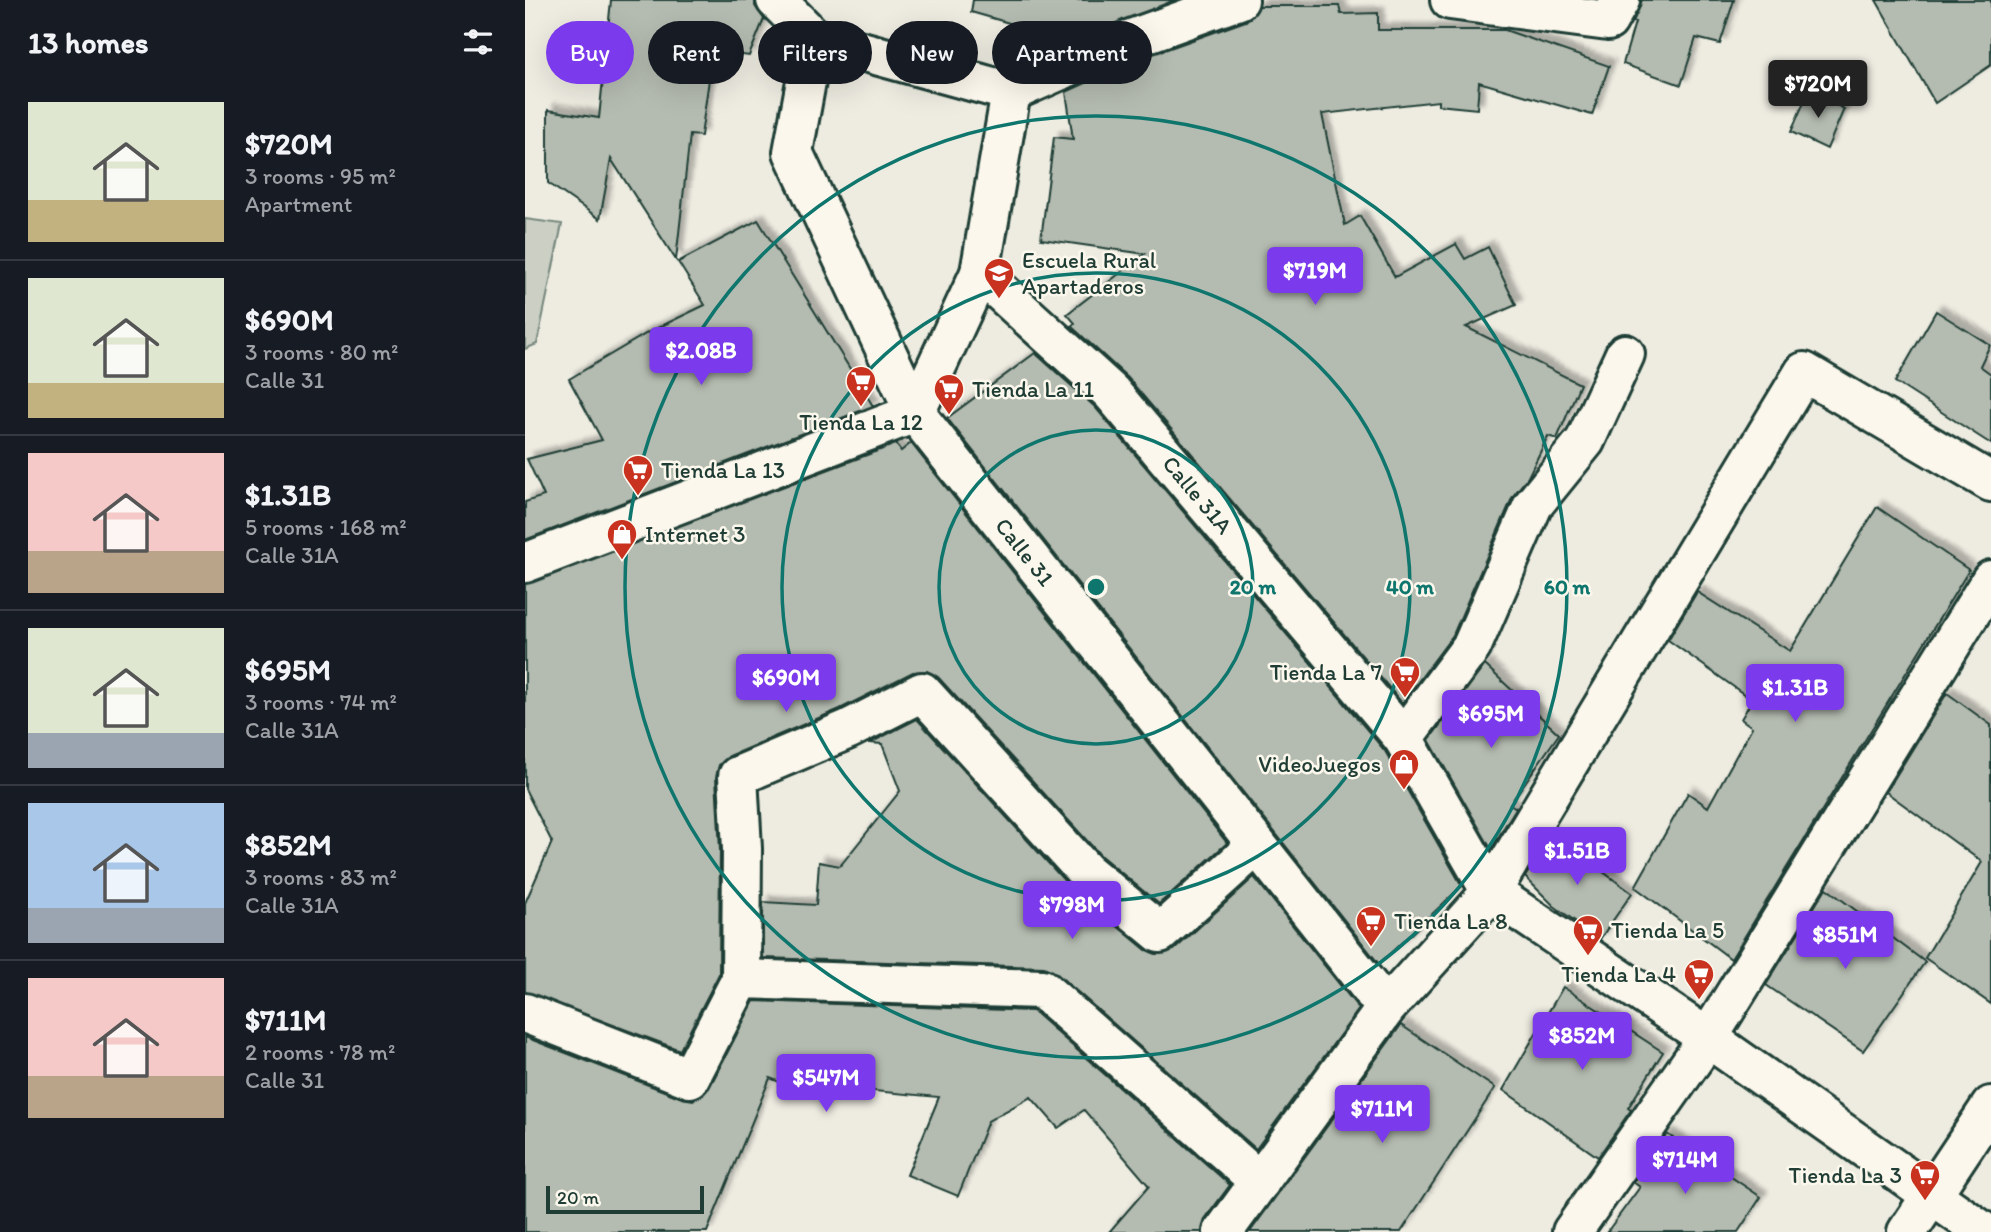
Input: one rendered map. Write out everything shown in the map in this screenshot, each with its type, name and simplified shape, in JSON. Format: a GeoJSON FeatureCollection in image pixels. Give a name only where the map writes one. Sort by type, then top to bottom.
{"type":"FeatureCollection","features":[{"type":"Feature","properties":{"kind":"street"},"geometry":{"type":"LineString","coordinates":[[776,0],[797,21]]}},
{"type":"Feature","properties":{"kind":"street"},"geometry":{"type":"LineString","coordinates":[[872,54],[1011,92],[1131,39],[1239,0]]}},
{"type":"Feature","properties":{"kind":"street"},"geometry":{"type":"LineString","coordinates":[[1450,0],[1608,21],[1620,0]]}},
{"type":"Feature","properties":{"kind":"street","name":"Calle 31"},"geometry":{"type":"LineString","coordinates":[[806,84],[793,152],[915,413],[1386,1008]]}},
{"type":"Feature","properties":{"kind":"street"},"geometry":{"type":"LineString","coordinates":[[525,563],[915,413],[980,273],[1011,92]]}},
{"type":"Feature","properties":{"kind":"street","name":"Calle 31A"},"geometry":{"type":"LineString","coordinates":[[980,273],[1111,392],[1403,737],[1491,892]]}},
{"type":"Feature","properties":{"kind":"street"},"geometry":{"type":"LineString","coordinates":[[1403,737],[1472,646],[1533,505],[1585,441],[1625,354]]}},
{"type":"Feature","properties":{"kind":"street"},"geometry":{"type":"LineString","coordinates":[[1223,1232],[1386,1008],[1491,892],[1804,372],[1991,482]]}},
{"type":"Feature","properties":{"kind":"street"},"geometry":{"type":"LineString","coordinates":[[1572,1232],[1708,1038],[1991,580]]}},
{"type":"Feature","properties":{"kind":"street"},"geometry":{"type":"LineString","coordinates":[[525,1013],[690,1078],[741,979],[742,849],[738,776],[849,729],[922,692],[1086,872],[1160,933],[1258,845]]}},
{"type":"Feature","properties":{"kind":"street"},"geometry":{"type":"LineString","coordinates":[[1491,892],[1708,1038],[1984,1232]]}},
{"type":"Feature","properties":{"kind":"street"},"geometry":{"type":"LineString","coordinates":[[741,979],[1042,989],[1260,1182]]}},
{"type":"Feature","properties":{"kind":"street"},"geometry":{"type":"LineString","coordinates":[[1907,1232],[1991,1106]]}},
{"type":"Feature","properties":{"kind":"shaded area"},"geometry":{"type":"Polygon","coordinates":[[[525,219],[562,224],[537,344],[525,349],[525,219]]]}},
{"type":"Feature","properties":{"kind":"building"},"geometry":{"type":"Polygon","coordinates":[[[611,0],[755,0],[755,6],[764,19],[758,21],[758,34],[749,56],[744,55],[744,21],[648,21],[648,84],[708,84],[701,136],[690,135],[676,260],[611,159],[600,219],[548,183],[548,110],[599,118],[602,84],[634,84],[634,21],[609,21],[611,0]]]}},
{"type":"Feature","properties":{"kind":"building"},"geometry":{"type":"Polygon","coordinates":[[[973,0],[1175,0],[1124,21],[1002,21],[971,12],[973,0]]]}},
{"type":"Feature","properties":{"kind":"building"},"geometry":{"type":"Polygon","coordinates":[[[1642,0],[1734,0],[1720,44],[1696,38],[1681,85],[1623,64],[1633,22],[1642,0]]]}},
{"type":"Feature","properties":{"kind":"building"},"geometry":{"type":"Polygon","coordinates":[[[1876,0],[1991,0],[1991,65],[1935,103],[1876,0]]]}},
{"type":"Feature","properties":{"kind":"building"},"geometry":{"type":"Polygon","coordinates":[[[1259,6],[1339,6],[1341,14],[1378,13],[1378,30],[1505,30],[1609,66],[1592,115],[1479,82],[1477,109],[1438,105],[1438,101],[1322,114],[1345,225],[1360,216],[1395,277],[1456,244],[1465,259],[1488,247],[1516,305],[1466,327],[1580,384],[1557,439],[1548,436],[1528,477],[1513,496],[1453,635],[1402,703],[1128,378],[1071,326],[1075,323],[1067,314],[1145,254],[1041,239],[1054,137],[1073,139],[1066,92],[1084,84],[1152,84],[1152,54],[1246,21],[1259,6]]]}},
{"type":"Feature","properties":{"kind":"building"},"geometry":{"type":"Polygon","coordinates":[[[1809,90],[1844,109],[1827,149],[1791,132],[1809,90]]]}},
{"type":"Feature","properties":{"kind":"building"},"geometry":{"type":"Polygon","coordinates":[[[758,220],[873,406],[525,540],[525,502],[544,496],[527,459],[602,440],[569,379],[649,332],[705,305],[678,262],[758,220]]]}},
{"type":"Feature","properties":{"kind":"building"},"geometry":{"type":"Polygon","coordinates":[[[1936,311],[1990,345],[1980,366],[1991,374],[1991,444],[1895,382],[1936,311]]]}},
{"type":"Feature","properties":{"kind":"building"},"geometry":{"type":"Polygon","coordinates":[[[1035,353],[1095,407],[1385,751],[1462,886],[1379,964],[947,418],[1035,353]]]}},
{"type":"Feature","properties":{"kind":"building"},"geometry":{"type":"Polygon","coordinates":[[[911,443],[1227,843],[1159,904],[1101,856],[938,677],[927,671],[913,672],[840,709],[729,756],[719,765],[716,777],[720,850],[719,974],[680,1050],[525,992],[525,903],[552,842],[525,789],[525,584],[896,444],[901,451],[911,443]]]}},
{"type":"Feature","properties":{"kind":"building"},"geometry":{"type":"Polygon","coordinates":[[[1877,507],[1969,570],[1731,959],[1635,887],[1688,793],[1708,807],[1752,727],[1741,719],[1752,700],[1668,640],[1697,592],[1790,651],[1877,507]]]}},
{"type":"Feature","properties":{"kind":"building"},"geometry":{"type":"Polygon","coordinates":[[[1485,665],[1559,734],[1510,804],[1516,808],[1491,849],[1429,740],[1485,665]]]}},
{"type":"Feature","properties":{"kind":"building"},"geometry":{"type":"Polygon","coordinates":[[[1947,693],[1991,725],[1991,1004],[1925,958],[1982,862],[1886,792],[1947,693]]]}},
{"type":"Feature","properties":{"kind":"building"},"geometry":{"type":"Polygon","coordinates":[[[917,719],[1070,887],[1146,950],[1156,954],[1174,950],[1254,877],[1359,1009],[1256,1149],[1056,973],[1044,967],[763,958],[763,902],[816,905],[819,862],[840,866],[900,791],[882,744],[870,743],[917,719]]]}},
{"type":"Feature","properties":{"kind":"building"},"geometry":{"type":"Polygon","coordinates":[[[1551,834],[1632,893],[1600,939],[1554,906],[1525,877],[1551,834]]]}},
{"type":"Feature","properties":{"kind":"building"},"geometry":{"type":"Polygon","coordinates":[[[1826,888],[1925,962],[1863,1051],[1766,985],[1826,888]]]}},
{"type":"Feature","properties":{"kind":"building"},"geometry":{"type":"Polygon","coordinates":[[[1563,987],[1663,1052],[1628,1108],[1631,1110],[1598,1157],[1503,1090],[1563,987]]]}},
{"type":"Feature","properties":{"kind":"building"},"geometry":{"type":"Polygon","coordinates":[[[754,1001],[1033,1011],[1230,1185],[1205,1219],[1202,1232],[1109,1232],[1149,1186],[1084,1110],[1058,1128],[1031,1097],[988,1121],[958,1196],[907,1175],[939,1097],[820,1086],[816,1097],[770,1078],[707,1232],[525,1232],[525,1037],[693,1100],[709,1088],[754,1001]]]}},
{"type":"Feature","properties":{"kind":"building"},"geometry":{"type":"Polygon","coordinates":[[[1401,1025],[1495,1088],[1401,1232],[1250,1232],[1401,1025]]]}},
{"type":"Feature","properties":{"kind":"building"},"geometry":{"type":"Polygon","coordinates":[[[1667,1134],[1761,1197],[1738,1232],[1607,1232],[1640,1187],[1633,1182],[1667,1134]]]}},
{"type":"Feature","properties":{"kind":"place","name":"Escuela Rural Apartaderos"},"geometry":{"type":"Point","coordinates":[999,300]}},
{"type":"Feature","properties":{"kind":"place","name":"Tienda La 12"},"geometry":{"type":"Point","coordinates":[861,408]}},
{"type":"Feature","properties":{"kind":"place","name":"Tienda La 11"},"geometry":{"type":"Point","coordinates":[949,416]}},
{"type":"Feature","properties":{"kind":"place","name":"Tienda La 13"},"geometry":{"type":"Point","coordinates":[638,497]}},
{"type":"Feature","properties":{"kind":"place","name":"Internet 3"},"geometry":{"type":"Point","coordinates":[622,561]}},
{"type":"Feature","properties":{"kind":"place","name":"Tienda La 7"},"geometry":{"type":"Point","coordinates":[1405,699]}},
{"type":"Feature","properties":{"kind":"place","name":"VideoJuegos"},"geometry":{"type":"Point","coordinates":[1404,791]}},
{"type":"Feature","properties":{"kind":"place","name":"Tienda La 8"},"geometry":{"type":"Point","coordinates":[1371,948]}},
{"type":"Feature","properties":{"kind":"place","name":"Tienda La 5"},"geometry":{"type":"Point","coordinates":[1588,957]}},
{"type":"Feature","properties":{"kind":"place","name":"Tienda La 4"},"geometry":{"type":"Point","coordinates":[1699,1001]}},
{"type":"Feature","properties":{"kind":"place","name":"Tienda La 3"},"geometry":{"type":"Point","coordinates":[1925,1202]}}]}
